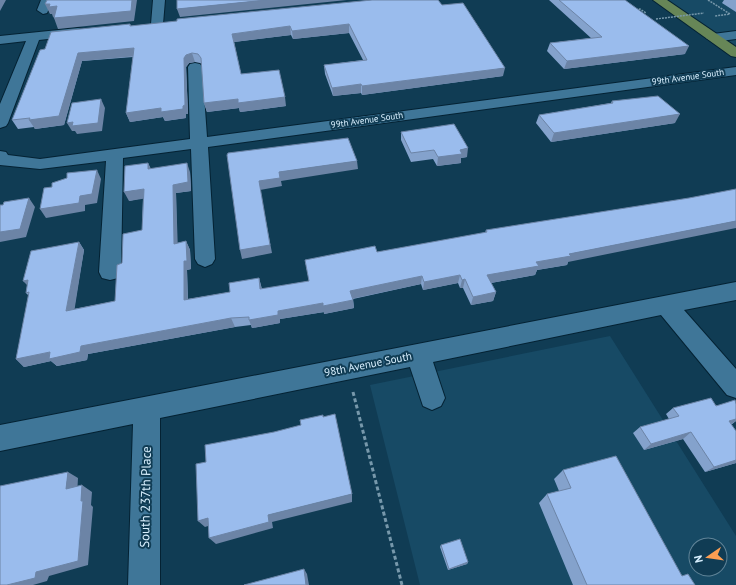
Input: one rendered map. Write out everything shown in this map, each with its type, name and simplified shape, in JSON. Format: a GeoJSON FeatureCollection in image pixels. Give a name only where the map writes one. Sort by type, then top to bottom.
{"type":"FeatureCollection","features":[{"type":"Feature","properties":{"kind":"main road"},"geometry":{"type":"LineString","coordinates":[[659,0],[736,53]]}},
{"type":"Feature","properties":{"kind":"street"},"geometry":{"type":"LineString","coordinates":[[157,24],[158,0]]}},
{"type":"Feature","properties":{"kind":"street"},"geometry":{"type":"LineString","coordinates":[[142,26],[173,22]]}},
{"type":"Feature","properties":{"kind":"street"},"geometry":{"type":"LineString","coordinates":[[0,40],[88,31]]}},
{"type":"Feature","properties":{"kind":"street"},"geometry":{"type":"LineString","coordinates":[[713,38],[736,35]]}},
{"type":"Feature","properties":{"kind":"street"},"geometry":{"type":"LineString","coordinates":[[0,123],[4,102],[34,37]]}},
{"type":"Feature","properties":{"kind":"street"},"geometry":{"type":"LineString","coordinates":[[195,67],[205,259]]}},
{"type":"Feature","properties":{"kind":"street","name":"99th Avenue South"},"geometry":{"type":"LineString","coordinates":[[0,156],[3,160],[40,164],[736,70]]}},
{"type":"Feature","properties":{"kind":"street"},"geometry":{"type":"LineString","coordinates":[[110,272],[115,154]]}},
{"type":"Feature","properties":{"kind":"street"},"geometry":{"type":"LineString","coordinates":[[0,170],[20,162]]}},
{"type":"Feature","properties":{"kind":"street","name":"98th Avenue South"},"geometry":{"type":"LineString","coordinates":[[0,438],[736,291]]}},
{"type":"Feature","properties":{"kind":"street"},"geometry":{"type":"LineString","coordinates":[[666,305],[736,387]]}},
{"type":"Feature","properties":{"kind":"street"},"geometry":{"type":"LineString","coordinates":[[418,354],[432,398]]}},
{"type":"Feature","properties":{"kind":"street","name":"South 237th Place"},"geometry":{"type":"LineString","coordinates":[[144,585],[147,408]]}},
{"type":"Feature","properties":{"kind":"path"},"geometry":{"type":"LineString","coordinates":[[708,0],[730,14],[713,16]]}},
{"type":"Feature","properties":{"kind":"path"},"geometry":{"type":"LineString","coordinates":[[647,18],[635,9],[640,9],[656,19],[704,13]]}},
{"type":"Feature","properties":{"kind":"path"},"geometry":{"type":"LineString","coordinates":[[347,368],[402,585]]}},
{"type":"Feature","properties":{"kind":"shaded area"},"geometry":{"type":"Polygon","coordinates":[[[659,0],[736,0],[736,53],[659,0]]]}},
{"type":"Feature","properties":{"kind":"shaded area"},"geometry":{"type":"Polygon","coordinates":[[[610,336],[736,536],[736,585],[420,585],[370,385],[610,336]]]}},
{"type":"Feature","properties":{"kind":"building"},"geometry":{"type":"Polygon","coordinates":[[[47,0],[132,0],[131,11],[54,18],[57,6],[49,7],[50,4],[45,4],[47,0]]]}},
{"type":"Feature","properties":{"kind":"building"},"geometry":{"type":"Polygon","coordinates":[[[177,0],[267,0],[177,9],[177,0]]]}},
{"type":"Feature","properties":{"kind":"building"},"geometry":{"type":"Polygon","coordinates":[[[372,0],[438,0],[442,5],[463,3],[505,68],[362,86],[361,84],[332,88],[324,65],[367,60],[349,24],[292,31],[290,26],[232,34],[241,74],[279,70],[285,97],[238,103],[238,99],[204,103],[201,58],[198,54],[192,53],[186,55],[184,58],[185,105],[183,106],[183,109],[161,112],[161,108],[126,113],[134,48],[78,53],[59,116],[29,120],[30,118],[12,120],[40,50],[45,49],[51,32],[130,24],[130,26],[177,21],[177,19],[372,0]]]}},
{"type":"Feature","properties":{"kind":"building"},"geometry":{"type":"Polygon","coordinates":[[[559,0],[625,0],[689,46],[567,61],[550,43],[602,37],[559,0]]]}},
{"type":"Feature","properties":{"kind":"building"},"geometry":{"type":"Polygon","coordinates":[[[658,96],[680,114],[554,133],[539,115],[613,103],[612,101],[658,96]]]}},
{"type":"Feature","properties":{"kind":"building"},"geometry":{"type":"Polygon","coordinates":[[[101,99],[98,123],[72,126],[73,122],[67,123],[72,103],[101,99]]]}},
{"type":"Feature","properties":{"kind":"building"},"geometry":{"type":"Polygon","coordinates":[[[454,124],[468,148],[460,150],[462,154],[438,157],[434,150],[411,153],[401,132],[454,124]]]}},
{"type":"Feature","properties":{"kind":"building"},"geometry":{"type":"Polygon","coordinates":[[[348,138],[357,161],[279,172],[280,178],[259,181],[270,245],[240,250],[227,155],[228,153],[348,138]]]}},
{"type":"Feature","properties":{"kind":"building"},"geometry":{"type":"Polygon","coordinates":[[[148,163],[148,169],[187,163],[188,182],[173,185],[174,244],[186,241],[187,261],[184,261],[184,300],[230,292],[229,283],[259,278],[260,289],[309,281],[305,260],[375,246],[377,252],[487,232],[486,230],[689,198],[736,189],[736,221],[569,254],[571,256],[536,262],[539,266],[487,275],[496,292],[473,297],[465,279],[462,280],[460,275],[424,282],[422,276],[350,291],[353,300],[323,306],[323,303],[278,311],[278,315],[249,320],[249,317],[231,318],[81,346],[80,352],[49,359],[50,352],[16,359],[29,292],[26,293],[28,280],[23,281],[31,251],[79,242],[66,311],[115,301],[117,265],[122,263],[123,234],[142,230],[144,189],[124,192],[125,166],[148,163]]]}},
{"type":"Feature","properties":{"kind":"building"},"geometry":{"type":"Polygon","coordinates":[[[97,170],[92,194],[80,196],[79,203],[40,209],[44,188],[52,187],[52,183],[67,178],[67,173],[97,170]]]}},
{"type":"Feature","properties":{"kind":"building"},"geometry":{"type":"Polygon","coordinates":[[[29,198],[20,229],[0,232],[0,205],[3,205],[4,202],[29,198]]]}},
{"type":"Feature","properties":{"kind":"building"},"geometry":{"type":"Polygon","coordinates":[[[711,398],[716,406],[735,400],[736,419],[729,421],[736,431],[736,460],[714,467],[691,432],[651,444],[640,427],[679,416],[673,408],[711,398]]]}},
{"type":"Feature","properties":{"kind":"building"},"geometry":{"type":"Polygon","coordinates":[[[335,414],[352,494],[268,515],[269,522],[209,538],[208,518],[198,521],[196,464],[206,462],[205,445],[274,432],[301,425],[300,420],[335,414]]]}},
{"type":"Feature","properties":{"kind":"building"},"geometry":{"type":"Polygon","coordinates":[[[616,456],[682,576],[688,574],[688,577],[690,577],[695,585],[587,585],[547,494],[571,488],[563,470],[616,456]]]}},
{"type":"Feature","properties":{"kind":"building"},"geometry":{"type":"Polygon","coordinates":[[[68,472],[66,489],[82,485],[81,501],[83,501],[78,561],[36,572],[35,578],[7,585],[0,585],[0,486],[68,472]]]}},
{"type":"Feature","properties":{"kind":"building"},"geometry":{"type":"Polygon","coordinates":[[[460,539],[468,562],[449,569],[441,545],[460,539]]]}},
{"type":"Feature","properties":{"kind":"building"},"geometry":{"type":"Polygon","coordinates":[[[304,569],[306,585],[244,585],[304,569]]]}}]}
